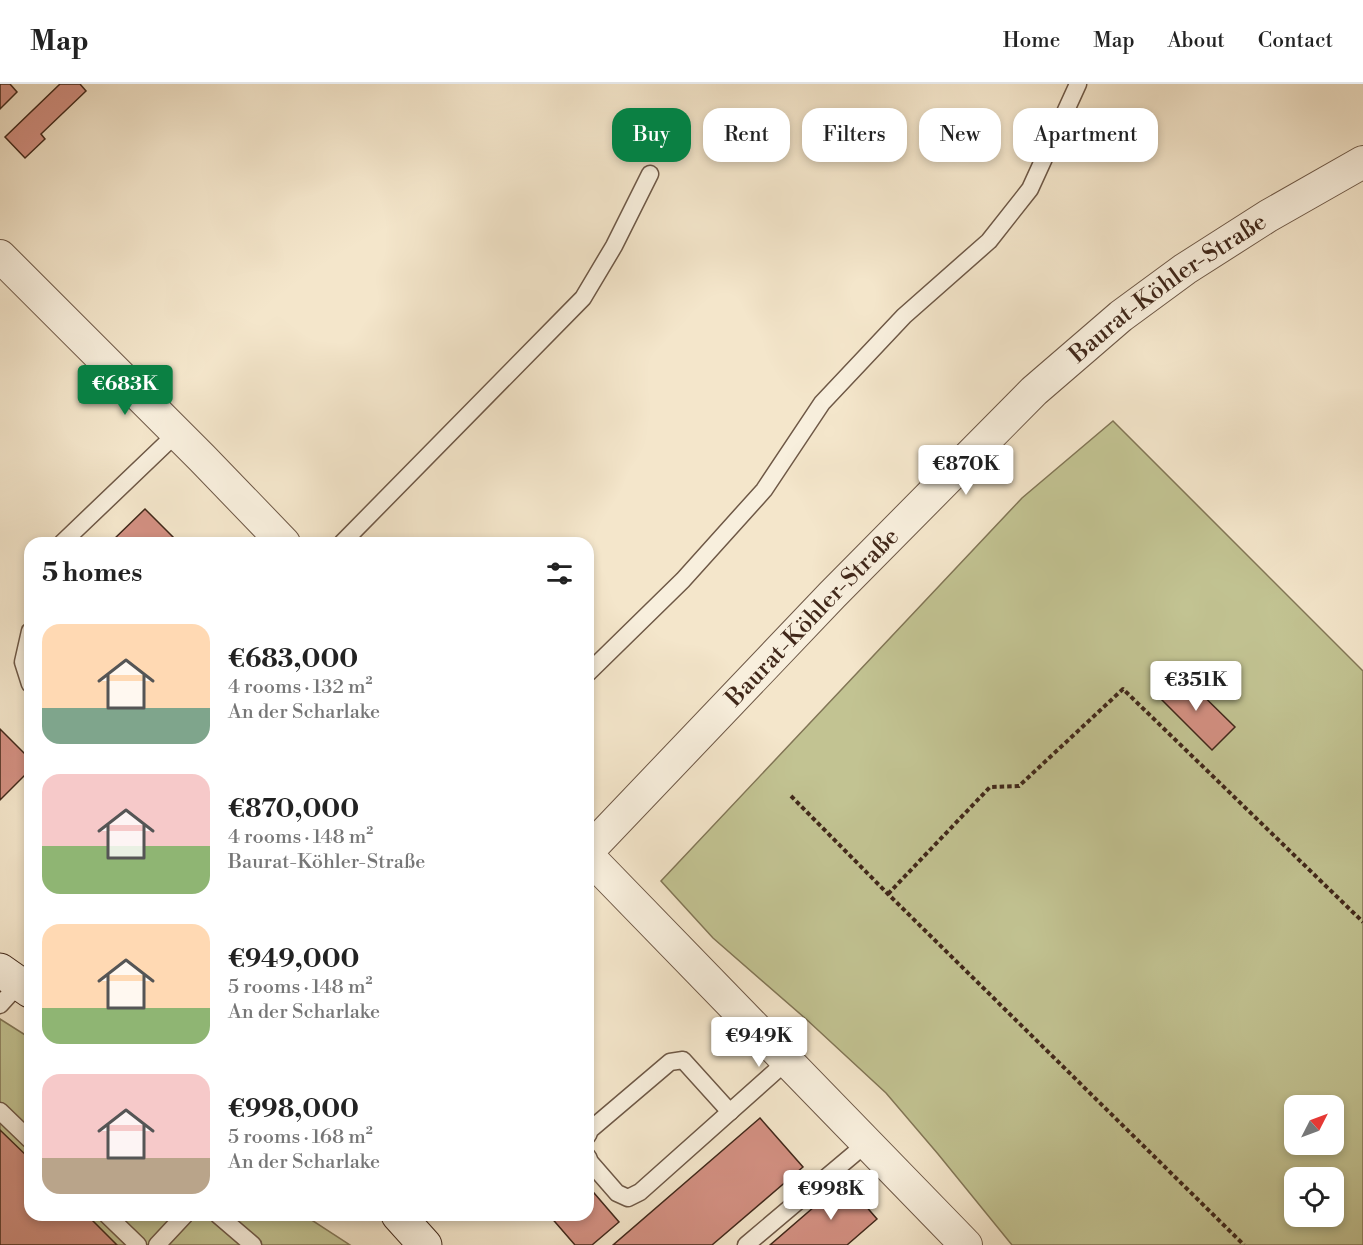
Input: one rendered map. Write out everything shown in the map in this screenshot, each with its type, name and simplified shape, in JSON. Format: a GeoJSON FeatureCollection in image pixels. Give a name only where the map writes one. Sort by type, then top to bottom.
{"type":"FeatureCollection","features":[{"type":"Feature","properties":{"kind":"street","name":"Baurat-Köhler-Straße"},"geometry":{"type":"LineString","coordinates":[[594,848],[832,595],[1034,392],[1122,316],[1185,269],[1268,216],[1363,162]]}},
{"type":"Feature","properties":{"kind":"street"},"geometry":{"type":"LineString","coordinates":[[0,256],[278,537]]}},
{"type":"Feature","properties":{"kind":"street"},"geometry":{"type":"LineString","coordinates":[[594,860],[966,1245]]}},
{"type":"Feature","properties":{"kind":"street"},"geometry":{"type":"LineString","coordinates":[[403,1221],[425,1245]]}},
{"type":"Feature","properties":{"kind":"lane"},"geometry":{"type":"LineString","coordinates":[[594,667],[683,580],[764,489],[822,403],[904,316],[988,241],[1030,189],[1078,84]]}},
{"type":"Feature","properties":{"kind":"lane"},"geometry":{"type":"LineString","coordinates":[[348,537],[583,297],[614,246],[650,174]]}},
{"type":"Feature","properties":{"kind":"lane"},"geometry":{"type":"LineString","coordinates":[[68,537],[177,433]]}},
{"type":"Feature","properties":{"kind":"lane"},"geometry":{"type":"LineString","coordinates":[[594,1127],[670,1062],[683,1060],[730,1112]]}},
{"type":"Feature","properties":{"kind":"lane"},"geometry":{"type":"LineString","coordinates":[[594,1167],[617,1193],[628,1198],[640,1192],[787,1060]]}},
{"type":"Feature","properties":{"kind":"lane"},"geometry":{"type":"LineString","coordinates":[[0,1111],[24,1134]]}},
{"type":"Feature","properties":{"kind":"lane"},"geometry":{"type":"LineString","coordinates":[[747,1245],[867,1143]]}},
{"type":"Feature","properties":{"kind":"lane"},"geometry":{"type":"LineString","coordinates":[[113,1221],[138,1245]]}},
{"type":"Feature","properties":{"kind":"lane"},"geometry":{"type":"LineString","coordinates":[[157,1245],[179,1221]]}},
{"type":"Feature","properties":{"kind":"lane"},"geometry":{"type":"LineString","coordinates":[[225,1221],[253,1245]]}},
{"type":"Feature","properties":{"kind":"path"},"geometry":{"type":"LineString","coordinates":[[888,894],[990,787],[1019,786],[1123,689],[1363,922]]}},
{"type":"Feature","properties":{"kind":"path"},"geometry":{"type":"LineString","coordinates":[[791,796],[1244,1245]]}},
{"type":"Feature","properties":{"kind":"green space"},"geometry":{"type":"Polygon","coordinates":[[[1113,421],[1363,671],[1363,1245],[1012,1245],[886,1093],[713,938],[661,881],[1022,498],[1113,421]]]}},
{"type":"Feature","properties":{"kind":"green space"},"geometry":{"type":"Polygon","coordinates":[[[0,1019],[24,1034],[24,1221],[313,1221],[350,1245],[0,1245],[0,1019]]]}},
{"type":"Feature","properties":{"kind":"building"},"geometry":{"type":"Polygon","coordinates":[[[0,84],[10,84],[17,92],[0,109],[0,84]]]}},
{"type":"Feature","properties":{"kind":"building"},"geometry":{"type":"Polygon","coordinates":[[[60,84],[80,84],[86,91],[41,134],[45,139],[25,158],[5,137],[60,84]]]}},
{"type":"Feature","properties":{"kind":"building"},"geometry":{"type":"Polygon","coordinates":[[[145,509],[173,537],[116,537],[145,509]]]}},
{"type":"Feature","properties":{"kind":"building"},"geometry":{"type":"Polygon","coordinates":[[[1180,673],[1235,727],[1212,750],[1158,696],[1180,673]]]}},
{"type":"Feature","properties":{"kind":"building"},"geometry":{"type":"Polygon","coordinates":[[[0,729],[24,753],[24,776],[0,800],[0,729]]]}},
{"type":"Feature","properties":{"kind":"building"},"geometry":{"type":"Polygon","coordinates":[[[760,1118],[803,1167],[712,1245],[613,1245],[760,1118]]]}},
{"type":"Feature","properties":{"kind":"building"},"geometry":{"type":"Polygon","coordinates":[[[0,1130],[24,1153],[24,1221],[93,1221],[117,1245],[0,1245],[0,1130]]]}},
{"type":"Feature","properties":{"kind":"building"},"geometry":{"type":"Polygon","coordinates":[[[844,1181],[877,1219],[847,1245],[770,1245],[844,1181]]]}},
{"type":"Feature","properties":{"kind":"building"},"geometry":{"type":"Polygon","coordinates":[[[594,1193],[619,1222],[592,1245],[575,1245],[554,1221],[594,1221],[594,1193]]]}}]}
